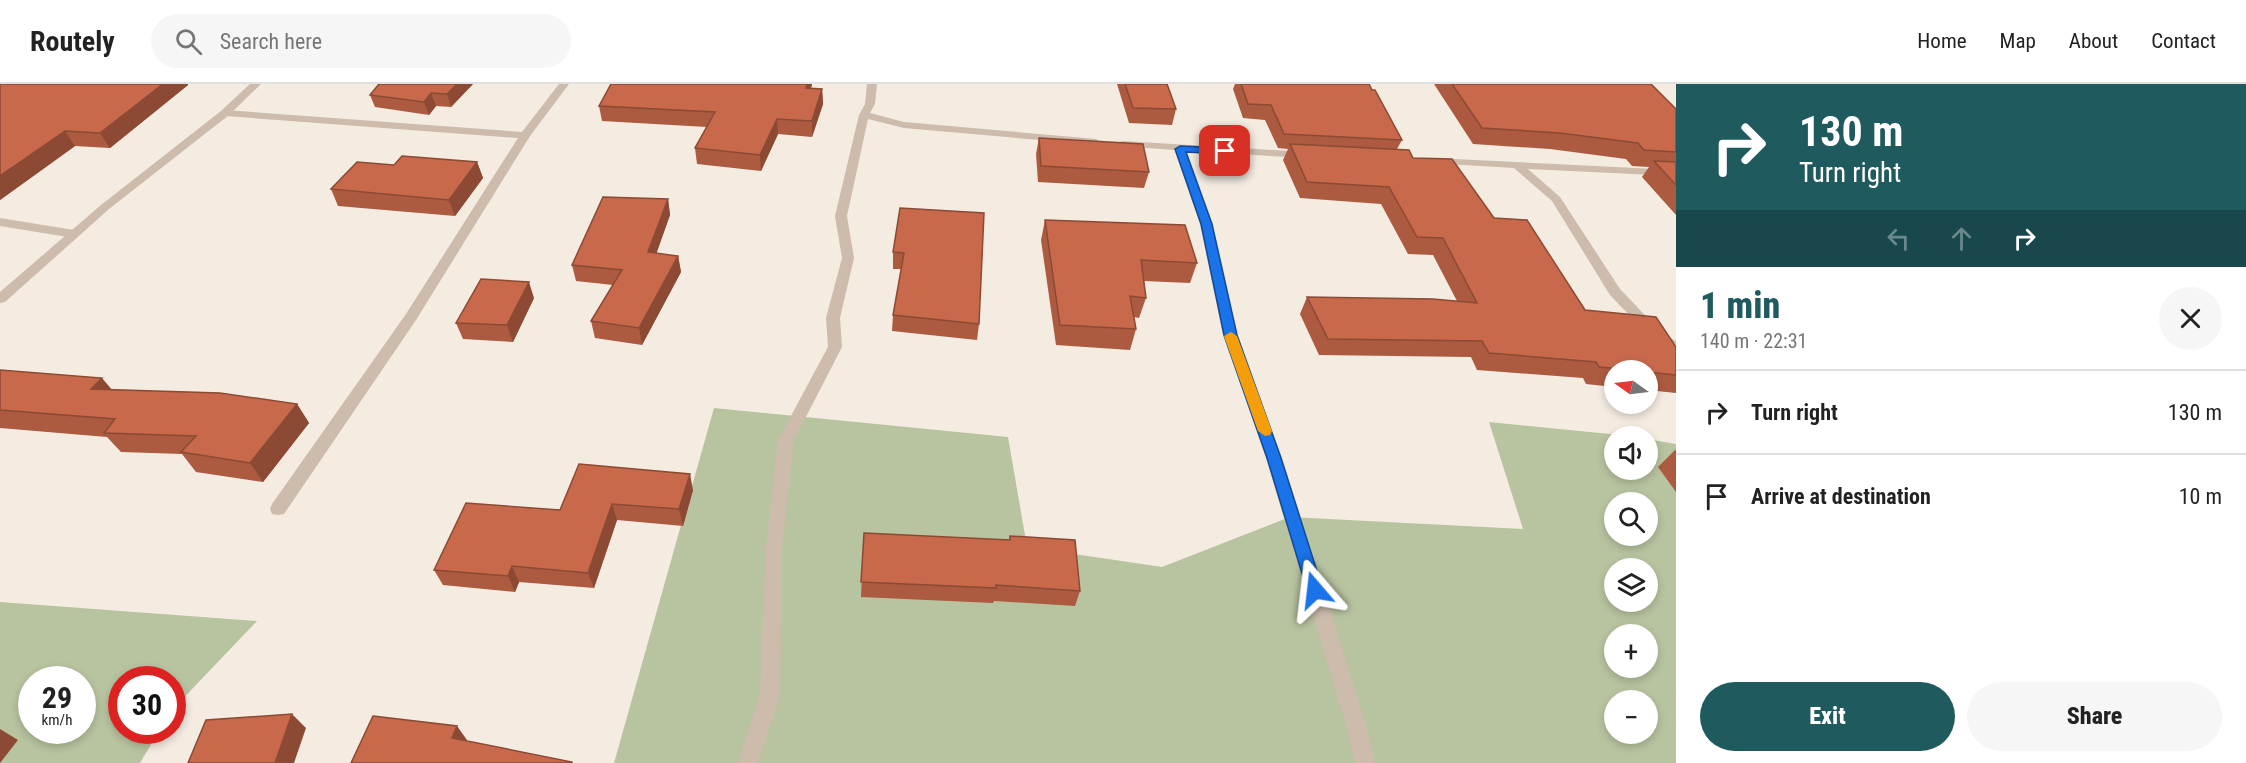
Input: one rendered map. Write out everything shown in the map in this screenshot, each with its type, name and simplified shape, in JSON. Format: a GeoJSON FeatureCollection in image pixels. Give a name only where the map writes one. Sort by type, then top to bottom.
{"type":"FeatureCollection","features":[{"type":"Feature","properties":{"kind":"street"},"geometry":{"type":"LineString","coordinates":[[0,299],[74,234],[225,113],[256,84]]}},
{"type":"Feature","properties":{"kind":"street"},"geometry":{"type":"LineString","coordinates":[[278,509],[411,317],[525,135],[564,84]]}},
{"type":"Feature","properties":{"kind":"street"},"geometry":{"type":"LineString","coordinates":[[748,763],[770,694],[774,548],[786,440],[835,347],[833,318],[848,258],[842,216],[864,114],[870,104],[872,84]]}},
{"type":"Feature","properties":{"kind":"street"},"geometry":{"type":"LineString","coordinates":[[225,113],[525,135]]}},
{"type":"Feature","properties":{"kind":"street"},"geometry":{"type":"LineString","coordinates":[[864,114],[904,125],[940,129],[1180,149],[1317,156]]}},
{"type":"Feature","properties":{"kind":"street"},"geometry":{"type":"LineString","coordinates":[[1180,149],[1206,224],[1230,335],[1274,458],[1355,722],[1365,763]]}},
{"type":"Feature","properties":{"kind":"street"},"geometry":{"type":"LineString","coordinates":[[1422,160],[1676,173]]}},
{"type":"Feature","properties":{"kind":"street"},"geometry":{"type":"LineString","coordinates":[[1516,164],[1556,199],[1615,292],[1657,336],[1676,346]]}},
{"type":"Feature","properties":{"kind":"street"},"geometry":{"type":"LineString","coordinates":[[0,222],[74,234]]}},
{"type":"Feature","properties":{"kind":"green space"},"geometry":{"type":"Polygon","coordinates":[[[714,408],[1008,437],[1027,547],[1162,567],[1290,517],[1523,529],[1489,422],[1604,433],[1604,480],[1658,480],[1658,441],[1676,444],[1676,763],[614,763],[714,408]]]}},
{"type":"Feature","properties":{"kind":"green space"},"geometry":{"type":"Polygon","coordinates":[[[0,602],[257,621],[186,695],[186,666],[108,666],[108,744],[151,744],[140,763],[0,763],[0,602]]]}},
{"type":"Feature","properties":{"kind":"building"},"geometry":{"type":"Polygon","coordinates":[[[0,84],[163,84],[100,133],[65,131],[0,176],[0,84]]]}},
{"type":"Feature","properties":{"kind":"building"},"geometry":{"type":"Polygon","coordinates":[[[379,84],[457,84],[447,94],[431,93],[424,102],[370,95],[379,84]]]}},
{"type":"Feature","properties":{"kind":"building"},"geometry":{"type":"Polygon","coordinates":[[[611,84],[807,84],[806,88],[822,89],[812,121],[777,119],[760,155],[695,148],[715,112],[599,106],[611,84]]]}},
{"type":"Feature","properties":{"kind":"building"},"geometry":{"type":"Polygon","coordinates":[[[1125,84],[1167,84],[1176,109],[1133,108],[1125,84]]]}},
{"type":"Feature","properties":{"kind":"building"},"geometry":{"type":"Polygon","coordinates":[[[1241,84],[1369,84],[1372,90],[1375,90],[1402,140],[1284,134],[1271,105],[1248,104],[1241,84]]]}},
{"type":"Feature","properties":{"kind":"building"},"geometry":{"type":"Polygon","coordinates":[[[1452,84],[1651,84],[1676,109],[1676,152],[1644,150],[1638,143],[1560,133],[1482,128],[1452,84]]]}},
{"type":"Feature","properties":{"kind":"building"},"geometry":{"type":"Polygon","coordinates":[[[1039,138],[1143,144],[1149,172],[1041,166],[1039,138]]]}},
{"type":"Feature","properties":{"kind":"building"},"geometry":{"type":"Polygon","coordinates":[[[1290,144],[1409,150],[1413,158],[1452,159],[1494,218],[1527,220],[1585,310],[1656,317],[1676,347],[1676,375],[1658,373],[1658,360],[1604,360],[1604,367],[1599,367],[1596,362],[1489,353],[1482,341],[1328,339],[1307,297],[1433,299],[1477,303],[1443,238],[1417,237],[1389,187],[1307,182],[1290,144]]]}},
{"type":"Feature","properties":{"kind":"building"},"geometry":{"type":"Polygon","coordinates":[[[402,156],[477,162],[449,200],[331,189],[357,162],[394,165],[402,156]]]}},
{"type":"Feature","properties":{"kind":"building"},"geometry":{"type":"Polygon","coordinates":[[[1654,161],[1676,162],[1676,185],[1654,161]]]}},
{"type":"Feature","properties":{"kind":"building"},"geometry":{"type":"Polygon","coordinates":[[[603,197],[668,199],[648,252],[678,256],[639,328],[591,321],[622,270],[572,265],[603,197]]]}},
{"type":"Feature","properties":{"kind":"building"},"geometry":{"type":"Polygon","coordinates":[[[900,208],[984,213],[979,324],[893,315],[904,253],[893,252],[900,208]]]}},
{"type":"Feature","properties":{"kind":"building"},"geometry":{"type":"Polygon","coordinates":[[[1045,220],[1185,225],[1197,263],[1141,260],[1146,298],[1130,296],[1136,329],[1060,325],[1045,220]]]}},
{"type":"Feature","properties":{"kind":"building"},"geometry":{"type":"Polygon","coordinates":[[[481,279],[529,282],[507,325],[456,323],[481,279]]]}},
{"type":"Feature","properties":{"kind":"building"},"geometry":{"type":"Polygon","coordinates":[[[0,370],[102,378],[91,389],[220,393],[297,404],[250,463],[181,452],[196,436],[104,433],[115,419],[0,410],[0,370]]]}},
{"type":"Feature","properties":{"kind":"building"},"geometry":{"type":"Polygon","coordinates":[[[579,464],[690,474],[679,509],[612,504],[588,573],[512,566],[508,576],[434,570],[466,503],[560,510],[579,464]]]}},
{"type":"Feature","properties":{"kind":"building"},"geometry":{"type":"Polygon","coordinates":[[[864,533],[1010,540],[1010,536],[1075,540],[1080,591],[996,585],[996,588],[861,582],[864,533]]]}},
{"type":"Feature","properties":{"kind":"building"},"geometry":{"type":"Polygon","coordinates":[[[292,714],[275,763],[188,763],[206,720],[292,714]]]}},
{"type":"Feature","properties":{"kind":"building"},"geometry":{"type":"Polygon","coordinates":[[[373,716],[457,726],[452,738],[572,763],[351,763],[373,716]]]}},
{"type":"Feature","properties":{"kind":"slow traffic"},"geometry":{"type":"LineString","coordinates":[[1231,336],[1265,431]]}},
{"type":"Feature","properties":{"kind":"route"},"geometry":{"type":"LineString","coordinates":[[1225,151],[1180,149],[1206,224],[1230,335],[1274,458],[1315,590]]}}]}
